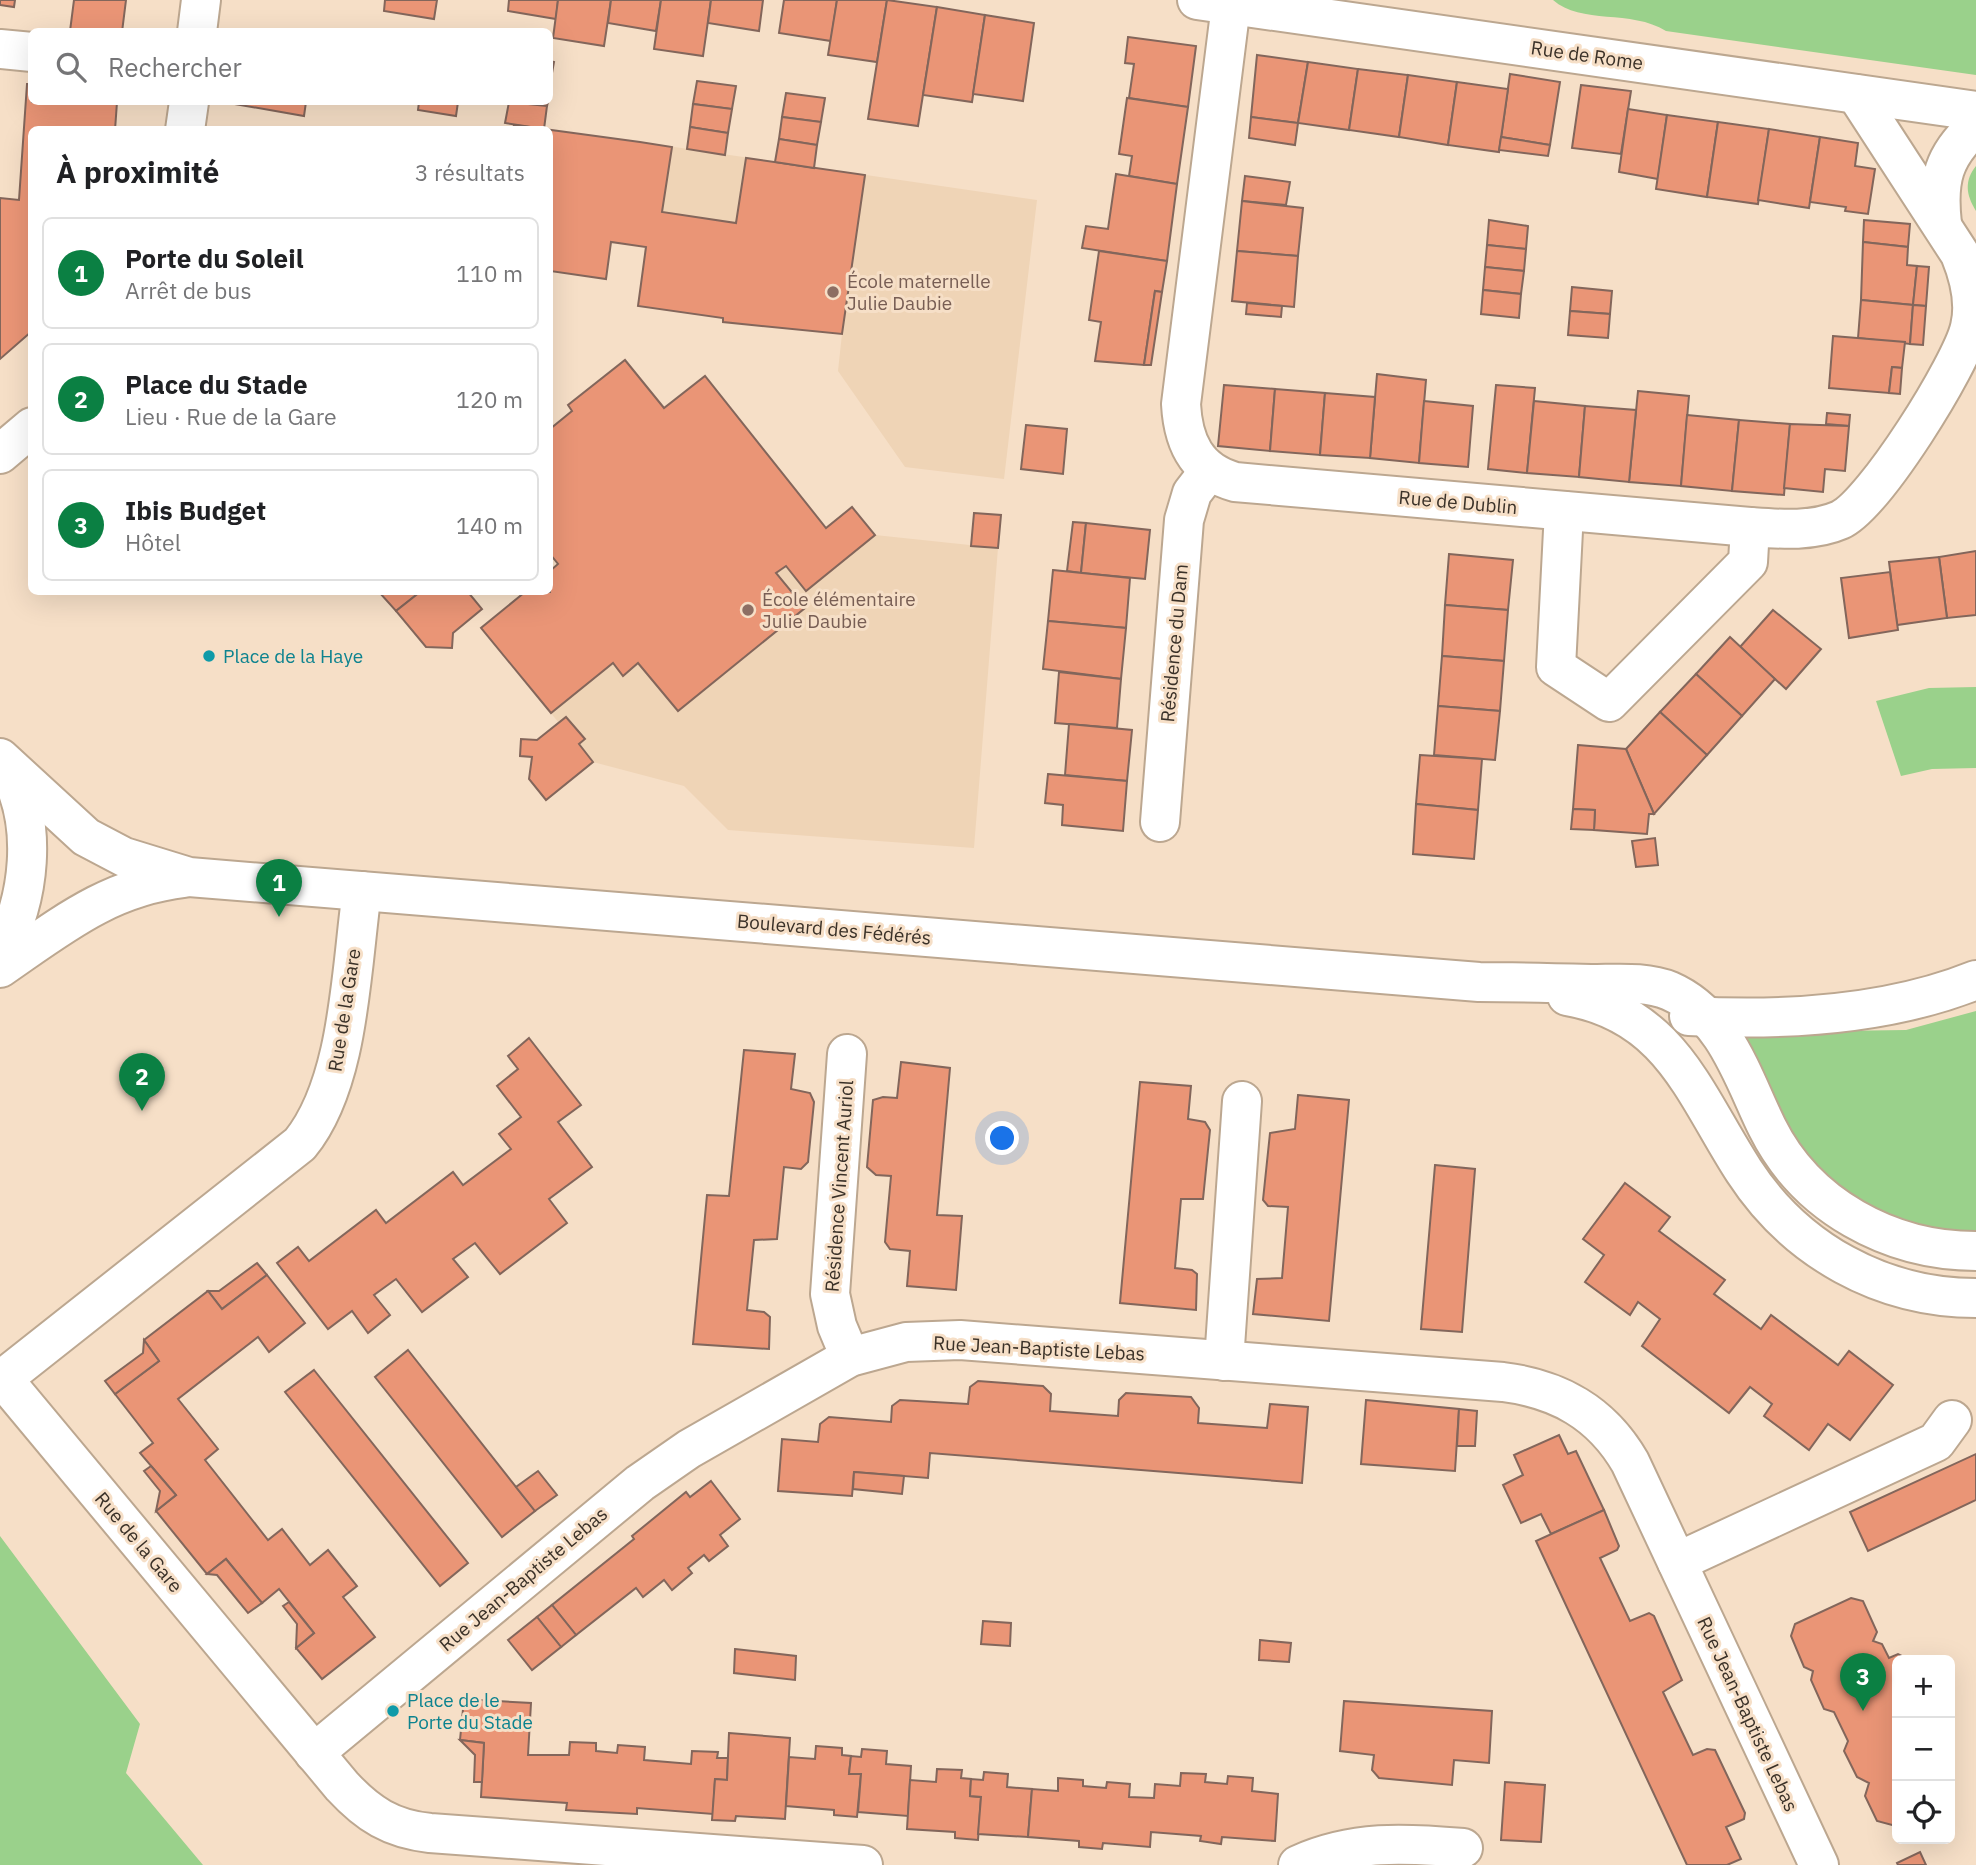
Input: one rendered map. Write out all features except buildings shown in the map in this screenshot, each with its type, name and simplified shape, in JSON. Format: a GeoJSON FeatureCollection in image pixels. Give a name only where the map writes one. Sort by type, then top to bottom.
{"type":"FeatureCollection","features":[{"type":"Feature","properties":{"kind":"street"},"geometry":{"type":"LineString","coordinates":[[198,28],[201,0]]}},
{"type":"Feature","properties":{"kind":"street"},"geometry":{"type":"LineString","coordinates":[[1209,471],[1191,450],[1182,421],[1181,404],[1214,3]]}},
{"type":"Feature","properties":{"kind":"street","name":"Rue de Rome"},"geometry":{"type":"LineString","coordinates":[[1214,3],[1976,111]]}},
{"type":"Feature","properties":{"kind":"street"},"geometry":{"type":"LineString","coordinates":[[0,49],[28,52]]}},
{"type":"Feature","properties":{"kind":"street","name":"Rue de Dublin"},"geometry":{"type":"LineString","coordinates":[[1209,471],[1235,482],[1750,527],[1819,526],[1841,519],[1856,509],[1882,478],[1956,364],[1970,326],[1970,287],[1960,254],[1856,94]]}},
{"type":"Feature","properties":{"kind":"street"},"geometry":{"type":"LineString","coordinates":[[186,126],[189,105]]}},
{"type":"Feature","properties":{"kind":"street"},"geometry":{"type":"LineString","coordinates":[[1942,224],[1943,170],[1956,144],[1976,126]]}},
{"type":"Feature","properties":{"kind":"street"},"geometry":{"type":"LineString","coordinates":[[0,454],[28,430]]}},
{"type":"Feature","properties":{"kind":"street","name":"Résidence du Dam"},"geometry":{"type":"LineString","coordinates":[[1160,822],[1184,520],[1192,493],[1209,471]]}},
{"type":"Feature","properties":{"kind":"street"},"geometry":{"type":"LineString","coordinates":[[1563,511],[1556,667],[1609,702],[1748,562],[1750,527]]}},
{"type":"Feature","properties":{"kind":"street"},"geometry":{"type":"LineString","coordinates":[[0,758],[21,802],[26,857],[20,909],[0,954]]}},
{"type":"Feature","properties":{"kind":"street","name":"Boulevard des Fédérés"},"geometry":{"type":"LineString","coordinates":[[0,758],[86,838],[124,858],[189,877],[1479,982],[1642,985],[1671,991],[1705,1017],[1732,1053],[1782,1153],[1829,1202],[1875,1231],[1941,1250],[1976,1251]]}},
{"type":"Feature","properties":{"kind":"street","name":"Boulevard des Fédérés"},"geometry":{"type":"LineString","coordinates":[[0,968],[84,910],[112,896],[146,884],[189,877]]}},
{"type":"Feature","properties":{"kind":"street","name":"Rue de la Gare"},"geometry":{"type":"LineString","coordinates":[[362,891],[339,1058],[332,1085],[314,1127],[300,1144],[1,1380],[314,1753],[372,1816],[407,1831],[863,1865]]}},
{"type":"Feature","properties":{"kind":"street"},"geometry":{"type":"LineString","coordinates":[[1621,1013],[1705,1017],[1796,1015],[1918,1000],[1976,980]]}},
{"type":"Feature","properties":{"kind":"street","name":"Boulevard des Fédérés"},"geometry":{"type":"LineString","coordinates":[[1479,982],[1576,998],[1621,1013],[1648,1030],[1671,1054],[1701,1094],[1755,1186],[1812,1242],[1842,1264],[1875,1281],[1913,1292],[1976,1298]]}},
{"type":"Feature","properties":{"kind":"street"},"geometry":{"type":"LineString","coordinates":[[1671,991],[1851,1009]]}},
{"type":"Feature","properties":{"kind":"street","name":"Résidence Vincent Auriol"},"geometry":{"type":"LineString","coordinates":[[847,1054],[830,1294],[837,1326],[850,1357]]}},
{"type":"Feature","properties":{"kind":"street"},"geometry":{"type":"LineString","coordinates":[[1224,1361],[1242,1101]]}},
{"type":"Feature","properties":{"kind":"street","name":"Rue Jean-Baptiste Lebas"},"geometry":{"type":"LineString","coordinates":[[314,1753],[640,1483],[689,1449],[850,1357],[906,1342],[960,1340],[1503,1382],[1550,1391],[1588,1412],[1619,1443],[1819,1865]]}},
{"type":"Feature","properties":{"kind":"street"},"geometry":{"type":"LineString","coordinates":[[1677,1562],[1936,1442],[1952,1420]]}},
{"type":"Feature","properties":{"kind":"street"},"geometry":{"type":"LineString","coordinates":[[1298,1865],[1352,1846],[1396,1842],[1463,1848]]}},
{"type":"Feature","properties":{"kind":"shaded area","name":"École maternelle Julie Daubie"},"geometry":{"type":"Polygon","coordinates":[[[553,130],[1037,200],[1004,479],[905,467],[838,371],[842,334],[723,322],[723,318],[638,306],[645,247],[611,242],[606,279],[553,271],[553,130]]]}},
{"type":"Feature","properties":{"kind":"shaded area","name":"École élémentaire Julie Daubie"},"geometry":{"type":"Polygon","coordinates":[[[625,360],[664,408],[705,376],[825,528],[852,507],[875,535],[998,548],[974,848],[728,830],[684,786],[593,762],[579,744],[584,739],[567,718],[559,723],[481,628],[521,595],[553,595],[553,568],[558,564],[553,558],[553,427],[572,411],[568,405],[625,360]]]}},
{"type":"Feature","properties":{"kind":"green space"},"geometry":{"type":"Polygon","coordinates":[[[1553,0],[1976,0],[1976,75],[1666,31],[1638,20],[1578,12],[1564,8],[1553,0]]]}},
{"type":"Feature","properties":{"kind":"green space"},"geometry":{"type":"Polygon","coordinates":[[[1976,166],[1976,211],[1970,199],[1968,183],[1976,166]]]}},
{"type":"Feature","properties":{"kind":"green space"},"geometry":{"type":"Polygon","coordinates":[[[1976,687],[1976,768],[1932,769],[1901,776],[1876,701],[1929,688],[1976,687]]]}},
{"type":"Feature","properties":{"kind":"green space"},"geometry":{"type":"Polygon","coordinates":[[[1976,1011],[1976,1237],[1954,1237],[1867,1211],[1790,1144],[1745,1037],[1754,1032],[1906,1030],[1976,1011]]]}},
{"type":"Feature","properties":{"kind":"green space"},"geometry":{"type":"Polygon","coordinates":[[[0,1536],[140,1724],[126,1773],[203,1865],[0,1865],[0,1536]]]}},
{"type":"Feature","properties":{"kind":"place","name":"École maternelle Julie Daubie"},"geometry":{"type":"Point","coordinates":[833,292]}},
{"type":"Feature","properties":{"kind":"place","name":"École élémentaire Julie Daubie"},"geometry":{"type":"Point","coordinates":[748,610]}},
{"type":"Feature","properties":{"kind":"place","name":"Place de la Haye"},"geometry":{"type":"Point","coordinates":[209,656]}},
{"type":"Feature","properties":{"kind":"place","name":"Porte du Soleil"},"geometry":{"type":"Point","coordinates":[279,917]}},
{"type":"Feature","properties":{"kind":"place","name":"Place du Stade"},"geometry":{"type":"Point","coordinates":[142,1111]}},
{"type":"Feature","properties":{"kind":"place","name":"Place de le Porte du Stade"},"geometry":{"type":"Point","coordinates":[393,1711]}},
{"type":"Feature","properties":{"kind":"place","name":"Ibis Budget"},"geometry":{"type":"Point","coordinates":[1863,1711]}}]}
